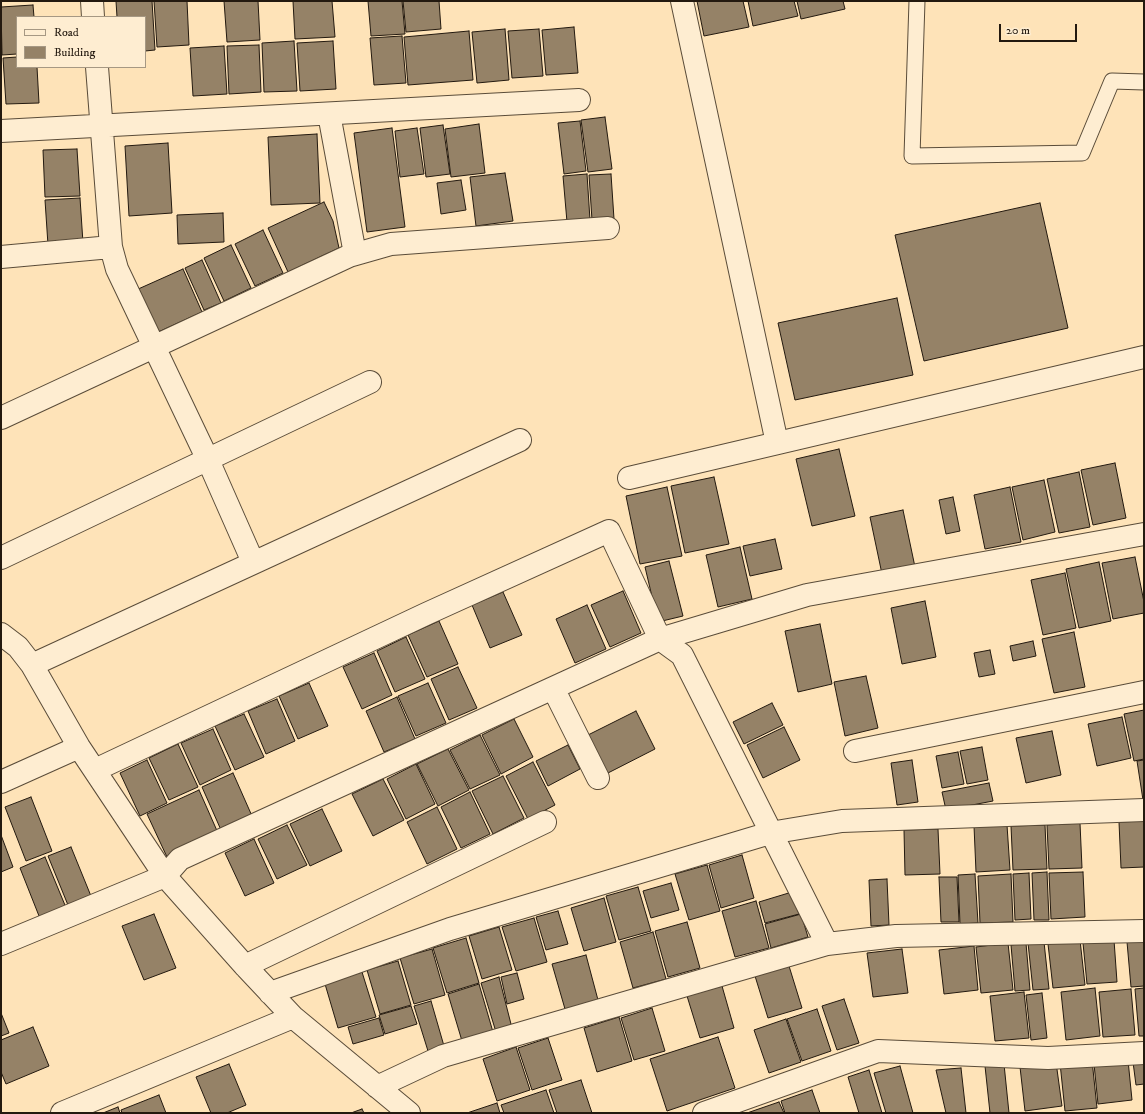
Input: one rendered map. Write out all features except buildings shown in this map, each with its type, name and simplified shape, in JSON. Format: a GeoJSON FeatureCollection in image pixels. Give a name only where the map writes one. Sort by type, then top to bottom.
{"type":"FeatureCollection","features":[{"type":"Feature","properties":{"kind":"street"},"geometry":{"type":"LineString","coordinates":[[92,1],[94,16]]}},
{"type":"Feature","properties":{"kind":"street"},"geometry":{"type":"LineString","coordinates":[[682,1],[777,443]]}},
{"type":"Feature","properties":{"kind":"street"},"geometry":{"type":"LineString","coordinates":[[97,68],[100,126],[111,247],[117,269],[208,460],[253,562]]}},
{"type":"Feature","properties":{"kind":"street"},"geometry":{"type":"LineString","coordinates":[[1,131],[578,100]]}},
{"type":"Feature","properties":{"kind":"street"},"geometry":{"type":"LineString","coordinates":[[329,114],[355,254]]}},
{"type":"Feature","properties":{"kind":"street"},"geometry":{"type":"LineString","coordinates":[[1,418],[355,254],[391,244],[608,228]]}},
{"type":"Feature","properties":{"kind":"street"},"geometry":{"type":"LineString","coordinates":[[1,257],[111,247]]}},
{"type":"Feature","properties":{"kind":"street"},"geometry":{"type":"LineString","coordinates":[[629,478],[1144,357]]}},
{"type":"Feature","properties":{"kind":"street"},"geometry":{"type":"LineString","coordinates":[[1,558],[370,382]]}},
{"type":"Feature","properties":{"kind":"street"},"geometry":{"type":"LineString","coordinates":[[32,665],[520,440]]}},
{"type":"Feature","properties":{"kind":"street"},"geometry":{"type":"LineString","coordinates":[[95,770],[426,614],[609,531],[660,639],[682,655],[827,944]]}},
{"type":"Feature","properties":{"kind":"street"},"geometry":{"type":"LineString","coordinates":[[1,944],[165,876],[180,859],[660,639],[807,595],[1144,534]]}},
{"type":"Feature","properties":{"kind":"street"},"geometry":{"type":"LineString","coordinates":[[1,634],[18,647],[32,665],[79,746],[165,876],[293,1018],[409,1113]]}},
{"type":"Feature","properties":{"kind":"street"},"geometry":{"type":"LineString","coordinates":[[554,688],[598,778]]}},
{"type":"Feature","properties":{"kind":"street"},"geometry":{"type":"LineString","coordinates":[[855,751],[1144,692]]}},
{"type":"Feature","properties":{"kind":"street"},"geometry":{"type":"LineString","coordinates":[[1,782],[79,746]]}},
{"type":"Feature","properties":{"kind":"street"},"geometry":{"type":"LineString","coordinates":[[270,993],[450,929],[770,833],[842,821],[1144,810]]}},
{"type":"Feature","properties":{"kind":"street"},"geometry":{"type":"LineString","coordinates":[[245,966],[545,822]]}},
{"type":"Feature","properties":{"kind":"street"},"geometry":{"type":"LineString","coordinates":[[377,1087],[443,1056],[827,944],[896,936],[1144,931]]}},
{"type":"Feature","properties":{"kind":"street"},"geometry":{"type":"LineString","coordinates":[[62,1113],[293,1018]]}},
{"type":"Feature","properties":{"kind":"street"},"geometry":{"type":"LineString","coordinates":[[704,1113],[878,1051],[1048,1058],[1144,1053]]}},
{"type":"Feature","properties":{"kind":"lane"},"geometry":{"type":"LineString","coordinates":[[917,1],[912,156],[1082,153],[1112,81],[1144,82]]}}]}
